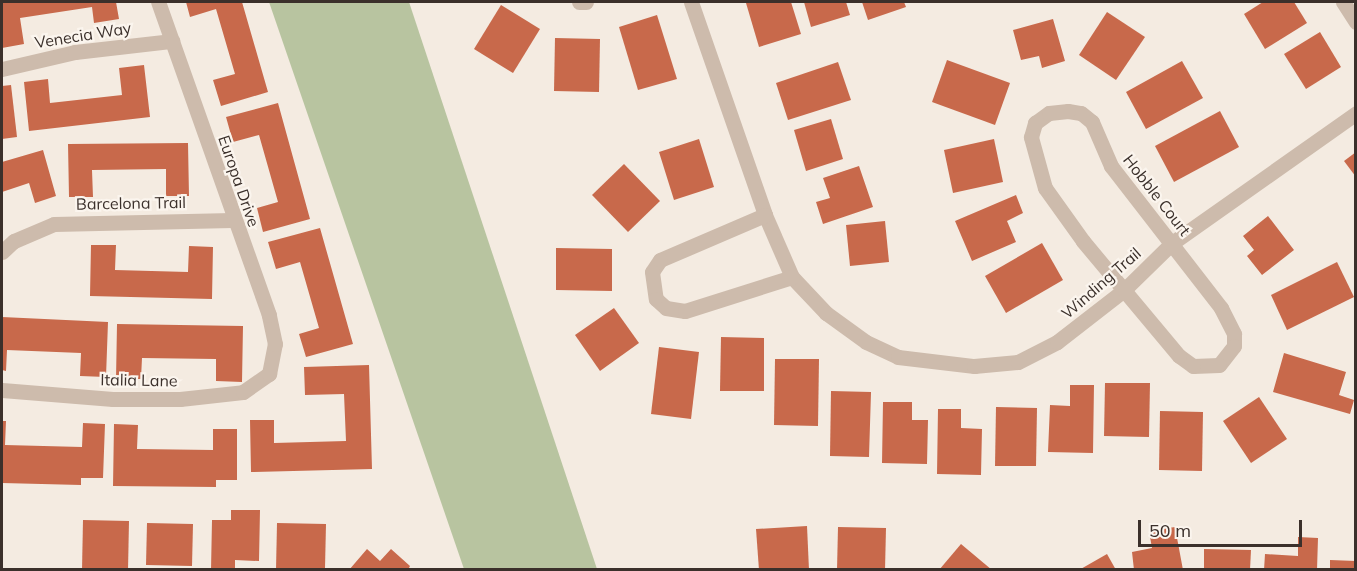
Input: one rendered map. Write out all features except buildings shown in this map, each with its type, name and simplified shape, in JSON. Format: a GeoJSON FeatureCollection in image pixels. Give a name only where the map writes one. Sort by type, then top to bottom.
{"type":"FeatureCollection","features":[{"type":"Feature","properties":{"kind":"street","name":"Europa Drive"},"geometry":{"type":"LineString","coordinates":[[158,2],[232,220],[269,315],[275,344],[269,374]]}},
{"type":"Feature","properties":{"kind":"street"},"geometry":{"type":"LineString","coordinates":[[579,2],[585,2]]}},
{"type":"Feature","properties":{"kind":"street","name":"Winding Trail"},"geometry":{"type":"LineString","coordinates":[[692,2],[765,215],[792,277],[826,312],[866,342],[898,357],[974,366],[1018,362],[1057,342],[1124,290],[1172,243],[1356,113]]}},
{"type":"Feature","properties":{"kind":"street"},"geometry":{"type":"LineString","coordinates":[[1343,2],[1356,22]]}},
{"type":"Feature","properties":{"kind":"street","name":"Venecia Way"},"geometry":{"type":"LineString","coordinates":[[2,69],[75,52],[172,41]]}},
{"type":"Feature","properties":{"kind":"street","name":"Hobble Court"},"geometry":{"type":"LineString","coordinates":[[1081,112],[1092,122],[1111,166],[1172,243],[1230,324],[1234,346],[1228,357],[1219,365],[1193,366],[1179,356],[1124,290],[1046,188],[1031,137],[1035,123],[1049,113],[1081,112]]}},
{"type":"Feature","properties":{"kind":"street"},"geometry":{"type":"LineString","coordinates":[[765,215],[660,260],[652,272],[656,299],[666,308],[685,311],[792,277]]}},
{"type":"Feature","properties":{"kind":"street","name":"Barcelona Trail"},"geometry":{"type":"LineString","coordinates":[[2,252],[14,241],[54,224],[232,220]]}},
{"type":"Feature","properties":{"kind":"street","name":"Italia Lane"},"geometry":{"type":"LineString","coordinates":[[2,390],[113,399],[180,399],[243,392],[269,374]]}},
{"type":"Feature","properties":{"kind":"green space"},"geometry":{"type":"Polygon","coordinates":[[[269,2],[409,2],[597,569],[464,569],[269,2]]]}}]}
